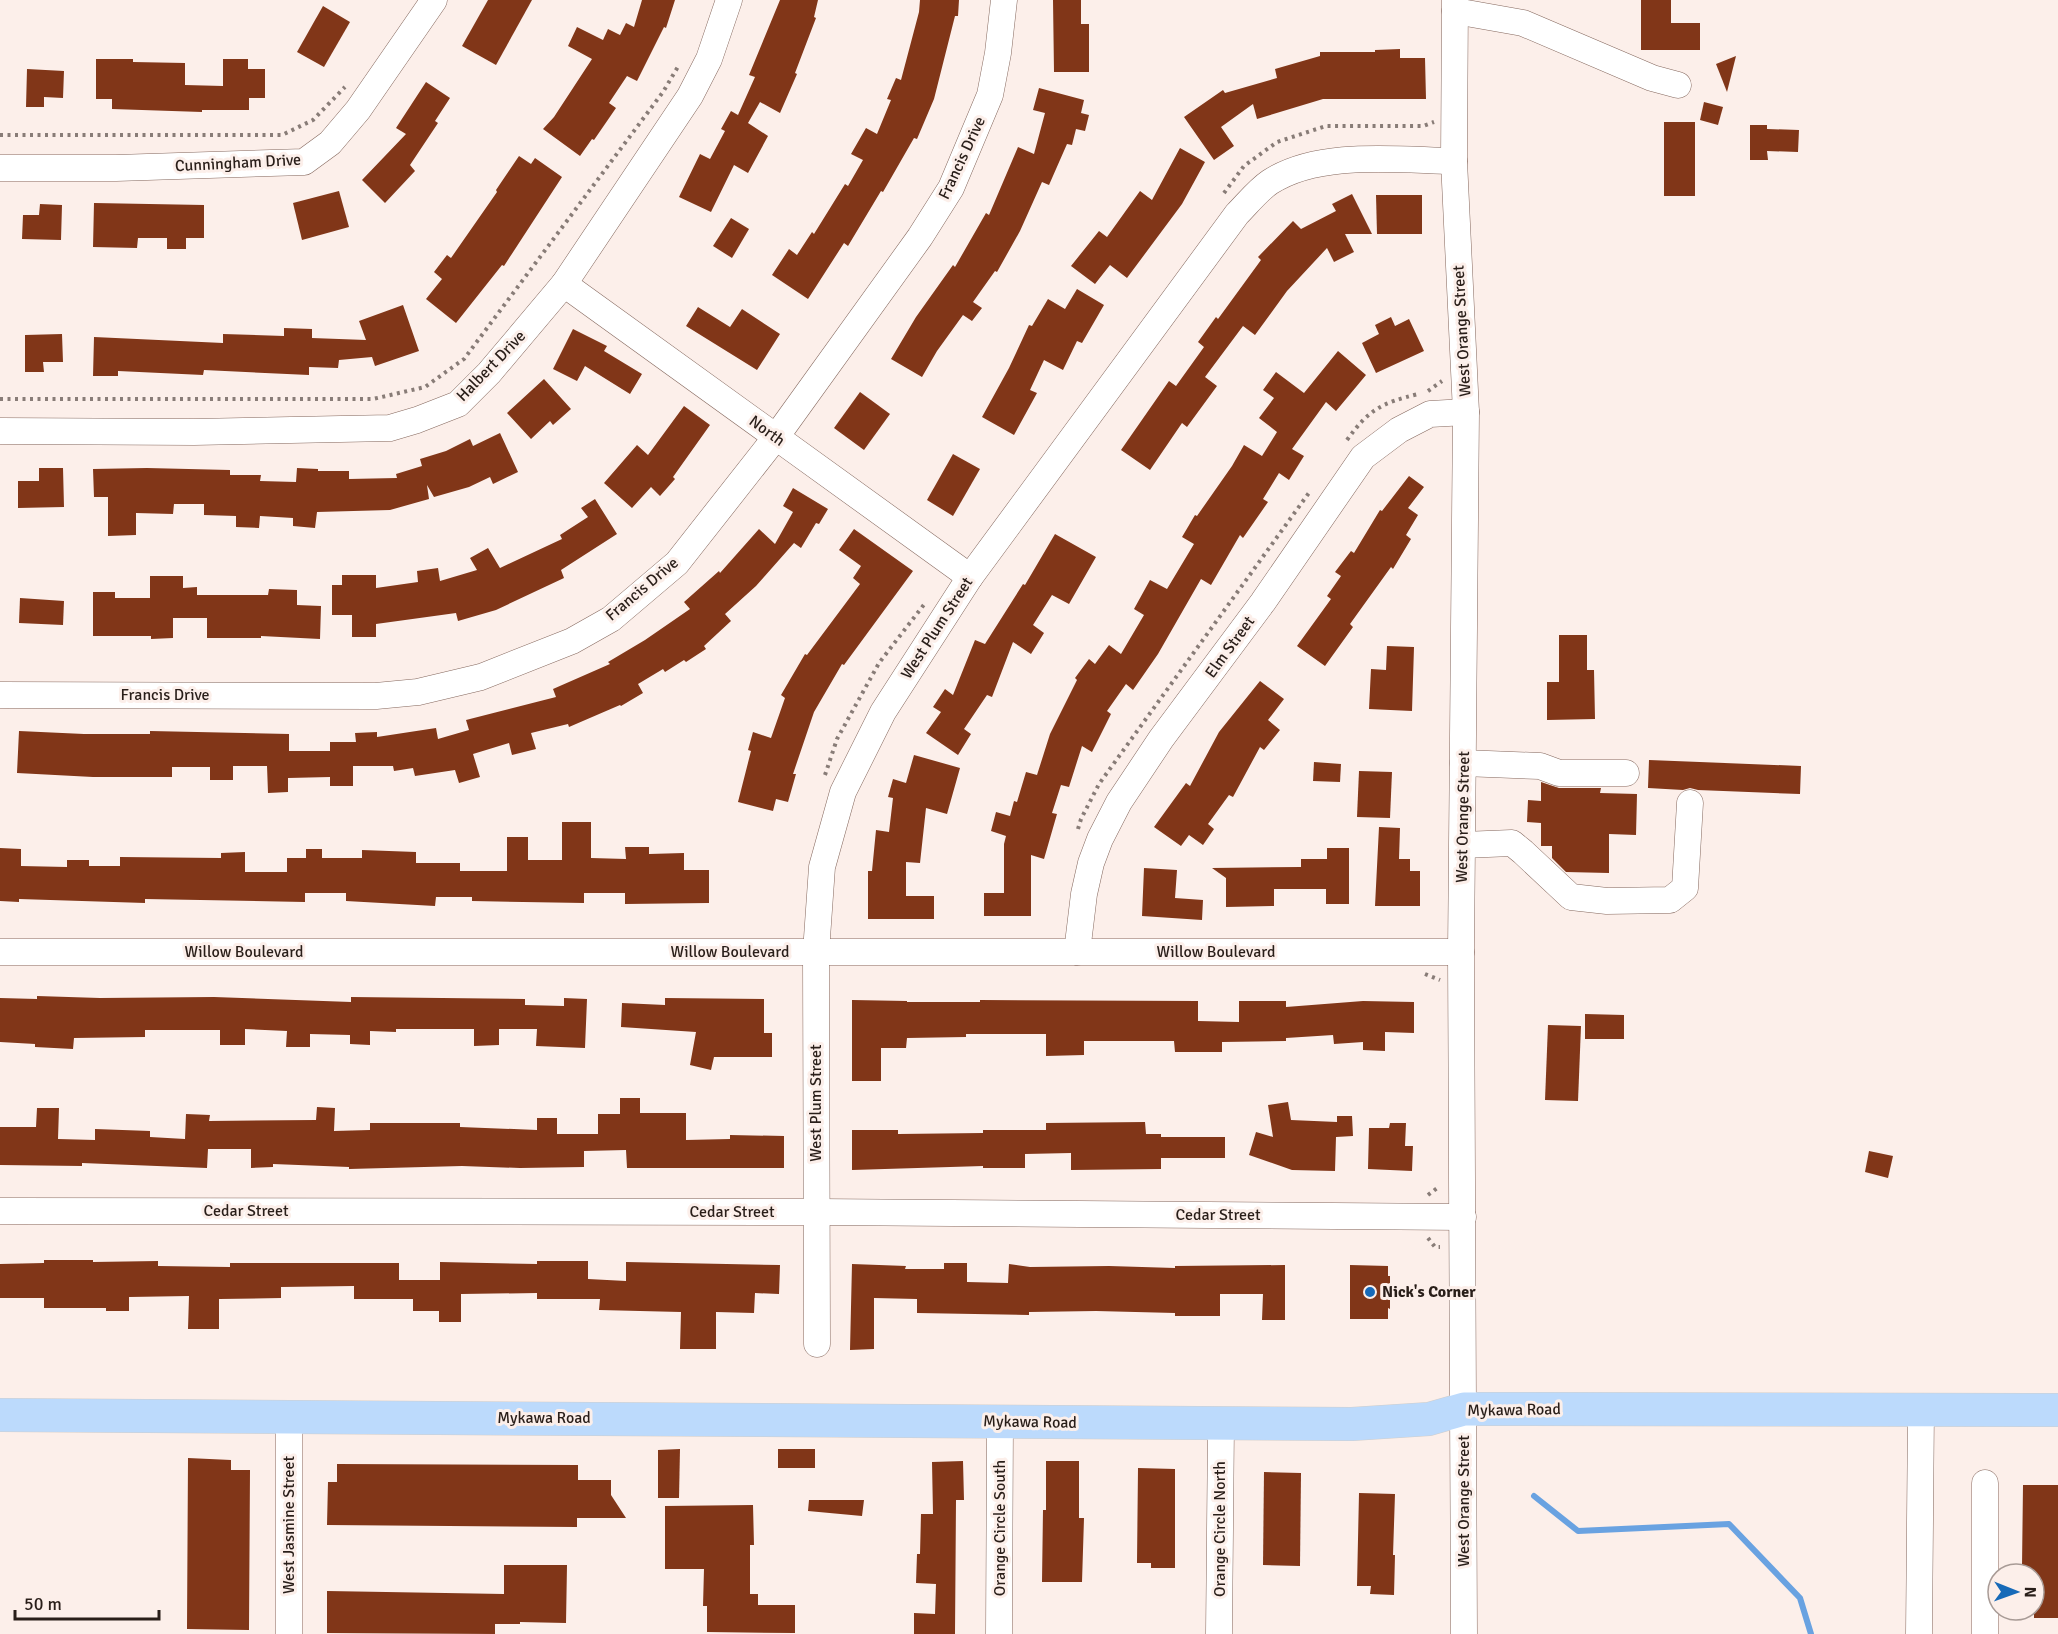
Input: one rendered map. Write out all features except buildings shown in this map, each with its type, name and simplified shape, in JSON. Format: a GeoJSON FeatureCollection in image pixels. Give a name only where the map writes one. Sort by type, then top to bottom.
{"type":"FeatureCollection","features":[{"type":"Feature","properties":{"kind":"main road","name":"Mykawa Road"},"geometry":{"type":"LineString","coordinates":[[0,1415],[1000,1421],[1221,1425],[1352,1424],[1429,1419],[1464,1409],[2058,1410]]}},
{"type":"Feature","properties":{"kind":"street","name":"Cunningham Drive"},"geometry":{"type":"LineString","coordinates":[[0,168],[116,168],[304,162],[330,143],[358,111],[434,0]]}},
{"type":"Feature","properties":{"kind":"street","name":"Halbert Drive"},"geometry":{"type":"LineString","coordinates":[[0,431],[194,432],[390,428],[458,404],[495,366],[564,284],[690,96],[709,59],[729,0]]}},
{"type":"Feature","properties":{"kind":"street","name":"Francis Drive"},"geometry":{"type":"LineString","coordinates":[[0,695],[376,696],[418,692],[481,677],[572,641],[611,618],[640,596],[676,563],[776,437],[920,237],[951,188],[990,95],[1004,0]]}},
{"type":"Feature","properties":{"kind":"street"},"geometry":{"type":"LineString","coordinates":[[1455,6],[1522,23],[1652,78],[1678,85]]}},
{"type":"Feature","properties":{"kind":"street","name":"West Orange Street"},"geometry":{"type":"LineString","coordinates":[[1455,6],[1454,161],[1466,412],[1461,952],[1464,1634]]}},
{"type":"Feature","properties":{"kind":"street","name":"West Plum Street"},"geometry":{"type":"LineString","coordinates":[[817,1344],[816,952],[822,867],[843,792],[884,711],[970,578],[1237,214],[1269,182],[1302,167],[1333,160],[1454,161]]}},
{"type":"Feature","properties":{"kind":"street","name":"North"},"geometry":{"type":"LineString","coordinates":[[564,284],[970,578]]}},
{"type":"Feature","properties":{"kind":"street","name":"Elm Street"},"geometry":{"type":"LineString","coordinates":[[1077,952],[1084,894],[1091,863],[1100,839],[1119,802],[1161,739],[1263,602],[1363,457],[1400,430],[1430,414],[1466,412]]}},
{"type":"Feature","properties":{"kind":"street"},"geometry":{"type":"LineString","coordinates":[[1464,763],[1540,766],[1559,773],[1626,773]]}},
{"type":"Feature","properties":{"kind":"street"},"geometry":{"type":"LineString","coordinates":[[1463,845],[1512,843],[1571,897],[1607,901],[1670,900],[1685,888],[1690,803]]}},
{"type":"Feature","properties":{"kind":"street","name":"Willow Boulevard"},"geometry":{"type":"LineString","coordinates":[[0,952],[1461,952]]}},
{"type":"Feature","properties":{"kind":"street","name":"Cedar Street"},"geometry":{"type":"LineString","coordinates":[[0,1211],[817,1212],[1463,1217]]}},
{"type":"Feature","properties":{"kind":"street"},"geometry":{"type":"LineString","coordinates":[[1919,1634],[1921,1410]]}},
{"type":"Feature","properties":{"kind":"street","name":"West Jasmine Street"},"geometry":{"type":"LineString","coordinates":[[289,1416],[289,1634]]}},
{"type":"Feature","properties":{"kind":"street","name":"Orange Circle South"},"geometry":{"type":"LineString","coordinates":[[999,1634],[1000,1421]]}},
{"type":"Feature","properties":{"kind":"street","name":"Orange Circle North"},"geometry":{"type":"LineString","coordinates":[[1220,1634],[1221,1425]]}},
{"type":"Feature","properties":{"kind":"street"},"geometry":{"type":"LineString","coordinates":[[1985,1483],[1985,1634]]}},
{"type":"Feature","properties":{"kind":"path"},"geometry":{"type":"LineString","coordinates":[[0,399],[373,399],[424,387],[464,359],[663,92],[681,62]]}},
{"type":"Feature","properties":{"kind":"path"},"geometry":{"type":"LineString","coordinates":[[0,135],[282,135],[313,120],[346,86]]}},
{"type":"Feature","properties":{"kind":"path"},"geometry":{"type":"LineString","coordinates":[[824,778],[837,739],[879,663],[926,601]]}},
{"type":"Feature","properties":{"kind":"waterway"},"geometry":{"type":"LineString","coordinates":[[1534,1496],[1578,1531],[1729,1524],[1800,1598],[1811,1634]]}},
{"type":"Feature","properties":{"kind":"place","name":"Nick's Corner"},"geometry":{"type":"Point","coordinates":[1370,1292]}}]}
